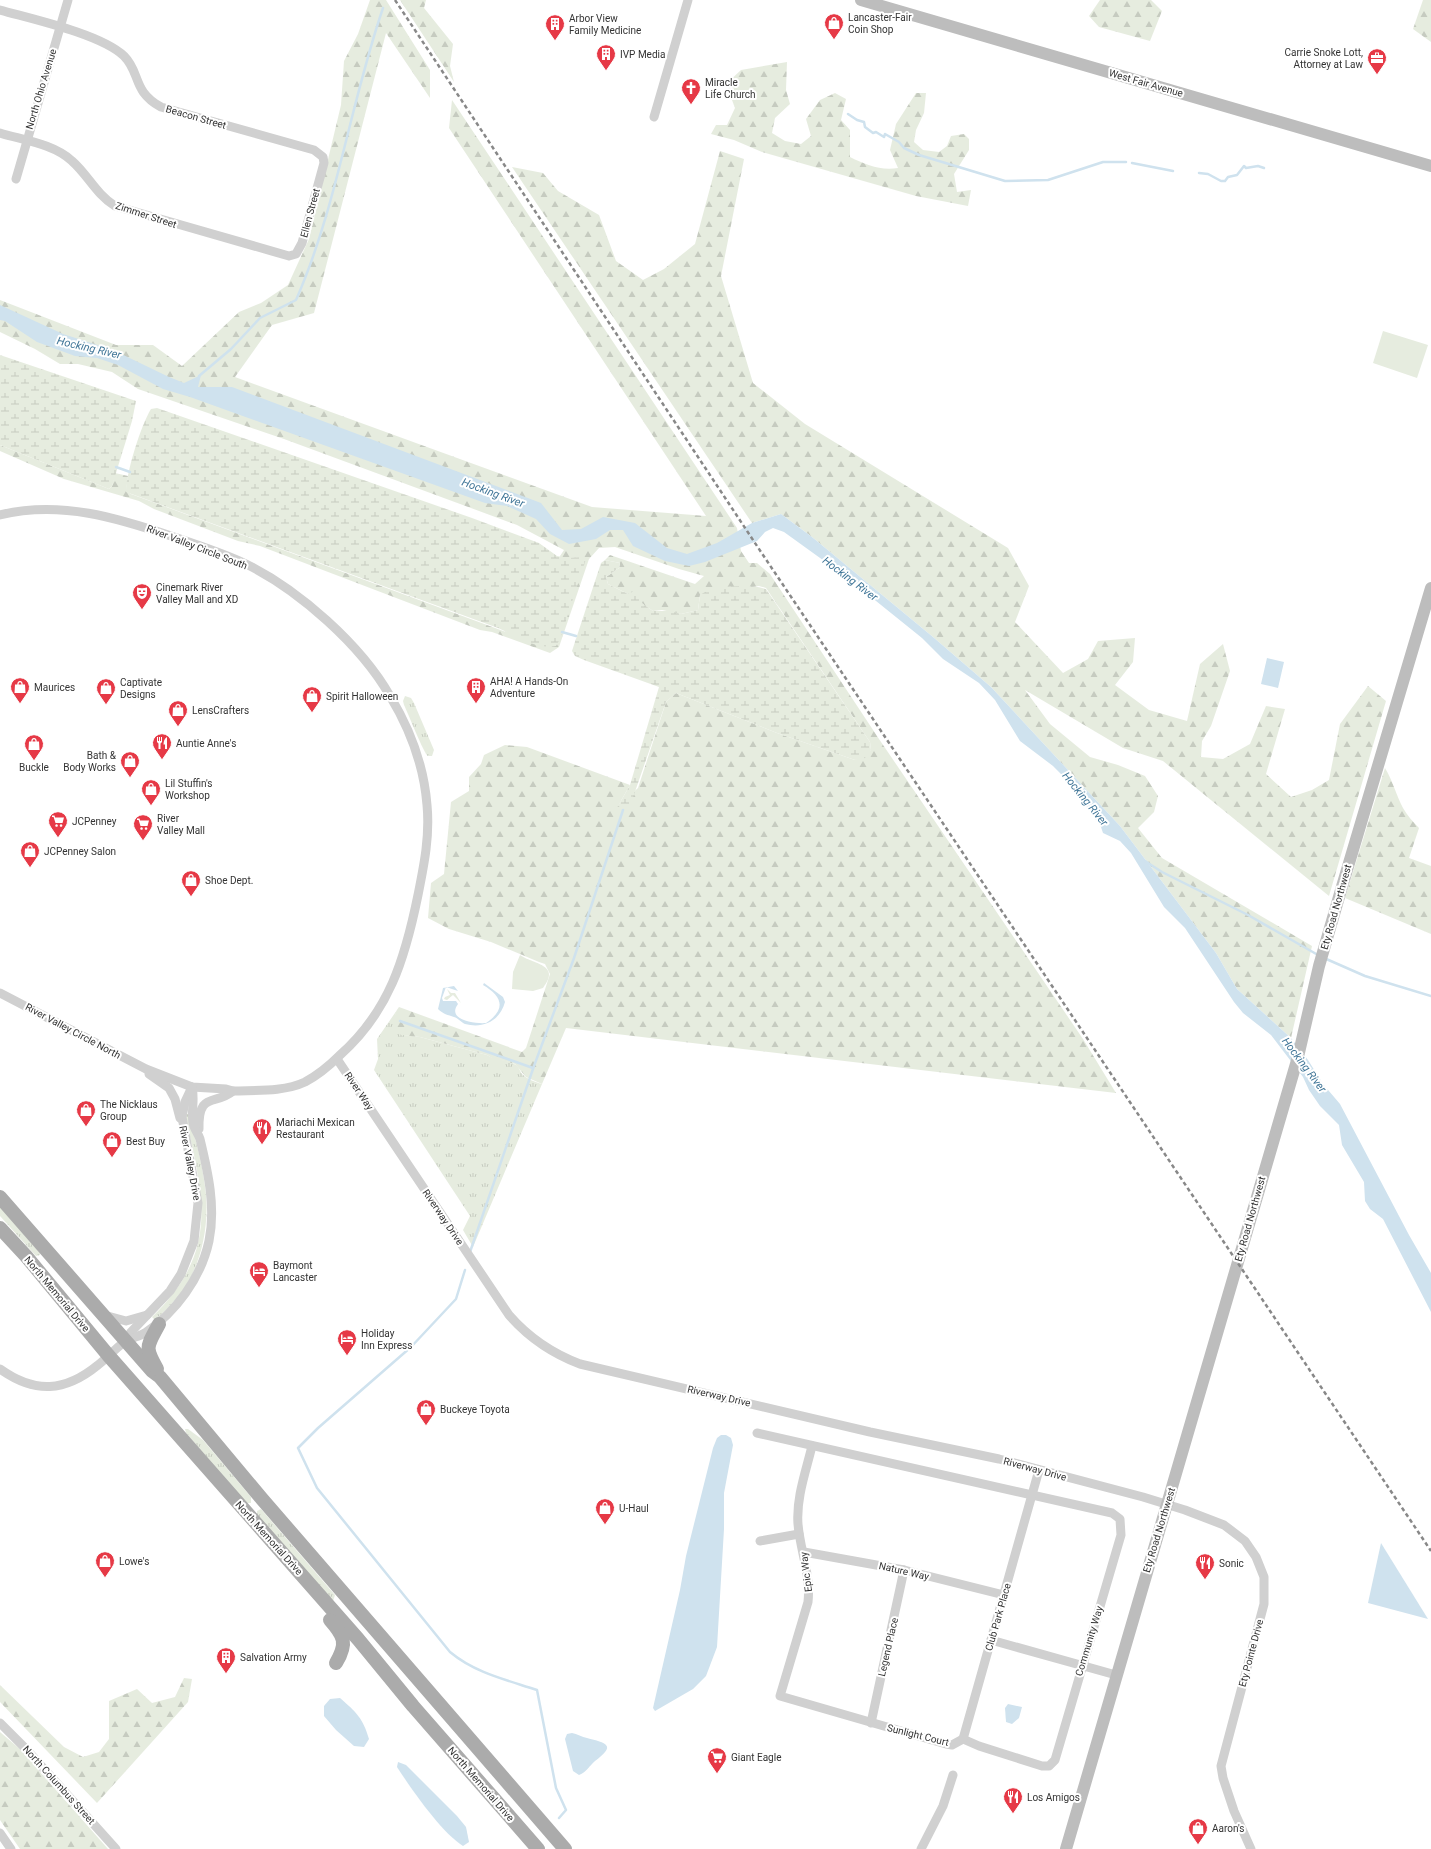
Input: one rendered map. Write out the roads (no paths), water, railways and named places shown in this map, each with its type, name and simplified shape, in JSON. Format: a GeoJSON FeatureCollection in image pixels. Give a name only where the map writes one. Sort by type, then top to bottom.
{"type":"FeatureCollection","features":[{"type":"Feature","properties":{"kind":"main road","name":"North Memorial Drive"},"geometry":{"type":"LineString","coordinates":[[0,1197],[125,1342],[152,1371],[160,1377],[198,1424],[565,1849]]}},
{"type":"Feature","properties":{"kind":"main road","name":"North Memorial Drive"},"geometry":{"type":"LineString","coordinates":[[0,1228],[26,1256],[108,1355],[358,1639],[413,1706],[538,1849]]}},
{"type":"Feature","properties":{"kind":"main road","name":"North Memorial Drive"},"geometry":{"type":"LineString","coordinates":[[159,1324],[150,1342],[149,1355],[157,1368],[160,1377]]}},
{"type":"Feature","properties":{"kind":"main road"},"geometry":{"type":"LineString","coordinates":[[265,1534],[284,1565],[340,1632],[344,1642],[336,1662]]}},
{"type":"Feature","properties":{"kind":"main road"},"geometry":{"type":"LineString","coordinates":[[358,1639],[368,1638],[374,1642],[451,1726],[466,1735]]}},
{"type":"Feature","properties":{"kind":"street","name":"North Ohio Avenue"},"geometry":{"type":"LineString","coordinates":[[16,178],[68,0]]}},
{"type":"Feature","properties":{"kind":"street"},"geometry":{"type":"LineString","coordinates":[[654,117],[688,0]]}},
{"type":"Feature","properties":{"kind":"street","name":"West Fair Avenue"},"geometry":{"type":"LineString","coordinates":[[869,1],[1431,166]]}},
{"type":"Feature","properties":{"kind":"street","name":"Beacon Street"},"geometry":{"type":"LineString","coordinates":[[0,10],[60,27],[116,49],[128,61],[143,92],[161,107],[314,150],[323,157],[324,163]]}},
{"type":"Feature","properties":{"kind":"street","name":"Zimmer Street"},"geometry":{"type":"LineString","coordinates":[[0,133],[54,150],[70,159],[83,172],[98,193],[115,206],[138,214],[289,256]]}},
{"type":"Feature","properties":{"kind":"street","name":"Ellen Street"},"geometry":{"type":"LineString","coordinates":[[289,256],[296,254],[302,243],[324,163]]}},
{"type":"Feature","properties":{"kind":"street","name":"River Valley Circle South"},"geometry":{"type":"LineString","coordinates":[[0,515],[42,510],[71,510],[100,515],[136,524],[217,552],[248,565],[291,591],[343,637],[364,658],[390,696],[407,728],[419,762],[427,805],[426,851],[411,929],[397,975],[376,1016],[361,1035],[336,1059],[314,1077],[300,1084],[233,1092],[226,1089],[192,1087]]}},
{"type":"Feature","properties":{"kind":"street","name":"Ety Road Northwest"},"geometry":{"type":"LineString","coordinates":[[1066,1849],[1298,1057],[1319,966],[1431,588]]}},
{"type":"Feature","properties":{"kind":"street","name":"River Valley Circle North"},"geometry":{"type":"LineString","coordinates":[[0,993],[146,1069],[192,1087]]}},
{"type":"Feature","properties":{"kind":"street","name":"River Way"},"geometry":{"type":"LineString","coordinates":[[336,1059],[380,1124]]}},
{"type":"Feature","properties":{"kind":"street","name":"River Valley Circle North"},"geometry":{"type":"LineString","coordinates":[[146,1069],[151,1077],[169,1088],[175,1099],[182,1125]]}},
{"type":"Feature","properties":{"kind":"street","name":"River Valley Drive"},"geometry":{"type":"LineString","coordinates":[[125,1342],[147,1315],[160,1304],[176,1283],[190,1253],[196,1233],[198,1203],[182,1125],[182,1109],[192,1087]]}},
{"type":"Feature","properties":{"kind":"street","name":"River Valley Drive"},"geometry":{"type":"LineString","coordinates":[[125,1342],[138,1337],[159,1324],[180,1302],[197,1273],[209,1241],[211,1225],[211,1190],[199,1137],[193,1121],[195,1100],[192,1087]]}},
{"type":"Feature","properties":{"kind":"street","name":"River Valley Circle South"},"geometry":{"type":"LineString","coordinates":[[199,1137],[199,1121],[203,1106],[213,1098],[228,1096],[233,1092]]}},
{"type":"Feature","properties":{"kind":"street","name":"Riverway Drive"},"geometry":{"type":"LineString","coordinates":[[380,1124],[509,1315],[531,1338],[561,1357],[580,1364],[1039,1470],[1167,1504]]}},
{"type":"Feature","properties":{"kind":"street","name":"River Valley Drive"},"geometry":{"type":"LineString","coordinates":[[102,1315],[126,1321],[147,1315]]}},
{"type":"Feature","properties":{"kind":"street"},"geometry":{"type":"LineString","coordinates":[[0,1369],[26,1384],[54,1388],[76,1380],[87,1374],[125,1342]]}},
{"type":"Feature","properties":{"kind":"street"},"geometry":{"type":"LineString","coordinates":[[757,1433],[1031,1496]]}},
{"type":"Feature","properties":{"kind":"street","name":"Epic Way"},"geometry":{"type":"LineString","coordinates":[[780,1696],[808,1602],[810,1588],[804,1552],[799,1534],[798,1508],[812,1446]]}},
{"type":"Feature","properties":{"kind":"street","name":"Club Park Place"},"geometry":{"type":"LineString","coordinates":[[964,1738],[1039,1470]]}},
{"type":"Feature","properties":{"kind":"street","name":"Community Way"},"geometry":{"type":"LineString","coordinates":[[1031,1496],[1112,1513],[1120,1519],[1121,1535],[1053,1763]]}},
{"type":"Feature","properties":{"kind":"street","name":"Ety Pointe Drive"},"geometry":{"type":"LineString","coordinates":[[1167,1504],[1224,1525],[1245,1540],[1256,1557],[1264,1577],[1264,1604],[1221,1766],[1223,1778],[1234,1811],[1251,1849]]}},
{"type":"Feature","properties":{"kind":"street"},"geometry":{"type":"LineString","coordinates":[[760,1541],[799,1534]]}},
{"type":"Feature","properties":{"kind":"street","name":"Nature Way"},"geometry":{"type":"LineString","coordinates":[[804,1552],[904,1570],[1004,1595]]}},
{"type":"Feature","properties":{"kind":"street","name":"Legend Place"},"geometry":{"type":"LineString","coordinates":[[871,1723],[904,1570]]}},
{"type":"Feature","properties":{"kind":"street"},"geometry":{"type":"LineString","coordinates":[[991,1640],[1116,1675]]}},
{"type":"Feature","properties":{"kind":"street","name":"Sunlight Court"},"geometry":{"type":"LineString","coordinates":[[780,1696],[946,1744],[952,1745],[960,1742],[964,1738],[979,1746],[1035,1764],[1048,1766],[1053,1763]]}},
{"type":"Feature","properties":{"kind":"street","name":"North Columbus Street"},"geometry":{"type":"LineString","coordinates":[[0,1723],[27,1750],[116,1849]]}},
{"type":"Feature","properties":{"kind":"street"},"geometry":{"type":"LineString","coordinates":[[921,1849],[943,1806],[953,1775]]}},
{"type":"Feature","properties":{"kind":"street"},"geometry":{"type":"LineString","coordinates":[[0,1833],[11,1849]]}},
{"type":"Feature","properties":{"kind":"water","name":"Hocking River"},"geometry":{"type":"Polygon","coordinates":[[[0,305],[63,334],[113,350],[184,383],[201,375],[198,387],[232,387],[541,503],[562,530],[581,529],[603,517],[635,523],[667,548],[687,554],[717,543],[752,523],[781,514],[812,537],[991,687],[1120,826],[1216,953],[1237,989],[1291,1038],[1308,1060],[1323,1084],[1340,1104],[1409,1235],[1431,1273],[1431,1312],[1383,1219],[1370,1209],[1365,1201],[1364,1182],[1342,1145],[1339,1125],[1320,1106],[1309,1090],[1303,1077],[1271,1035],[1243,1013],[1234,1002],[1185,928],[1164,907],[1131,853],[1120,841],[1103,833],[1101,827],[1067,780],[1053,766],[1020,741],[995,700],[979,683],[943,659],[922,638],[845,576],[784,532],[773,528],[765,532],[757,541],[705,562],[689,566],[665,561],[633,546],[623,530],[610,530],[596,539],[569,544],[550,534],[536,519],[507,506],[485,503],[190,397],[163,389],[118,365],[97,358],[75,356],[37,342],[5,321],[0,320],[0,305]]]}},
{"type":"Feature","properties":{"kind":"water"},"geometry":{"type":"Polygon","coordinates":[[[1267,658],[1284,662],[1278,688],[1261,684],[1267,658]]]}},
{"type":"Feature","properties":{"kind":"water"},"geometry":{"type":"Polygon","coordinates":[[[484,983],[503,997],[505,1002],[503,1009],[495,1019],[490,1022],[484,1024],[478,1025],[465,1024],[457,1018],[438,1009],[443,988],[446,987],[442,998],[443,1001],[456,1001],[458,1004],[455,1009],[456,1014],[463,1020],[475,1023],[486,1023],[497,1013],[500,1003],[498,998],[483,985],[484,983]]]}},
{"type":"Feature","properties":{"kind":"water"},"geometry":{"type":"Polygon","coordinates":[[[454,986],[458,991],[447,987],[454,986]]]}},
{"type":"Feature","properties":{"kind":"water"},"geometry":{"type":"Polygon","coordinates":[[[721,1435],[726,1435],[731,1438],[733,1445],[724,1493],[724,1529],[717,1647],[706,1676],[693,1689],[655,1711],[653,1708],[680,1590],[686,1556],[713,1448],[717,1438],[721,1435]]]}},
{"type":"Feature","properties":{"kind":"water"},"geometry":{"type":"Polygon","coordinates":[[[1381,1543],[1428,1619],[1368,1603],[1381,1543]]]}},
{"type":"Feature","properties":{"kind":"water"},"geometry":{"type":"Polygon","coordinates":[[[340,1698],[355,1712],[364,1726],[369,1739],[364,1747],[354,1746],[336,1730],[324,1716],[324,1706],[330,1699],[340,1698]]]}},
{"type":"Feature","properties":{"kind":"water"},"geometry":{"type":"Polygon","coordinates":[[[1008,1704],[1022,1707],[1019,1718],[1012,1724],[1006,1722],[1005,1708],[1008,1704]]]}},
{"type":"Feature","properties":{"kind":"water"},"geometry":{"type":"Polygon","coordinates":[[[572,1733],[604,1743],[607,1748],[602,1756],[579,1775],[573,1771],[565,1739],[567,1734],[572,1733]]]}},
{"type":"Feature","properties":{"kind":"water"},"geometry":{"type":"Polygon","coordinates":[[[398,1762],[406,1765],[457,1816],[466,1827],[469,1842],[463,1846],[454,1840],[436,1821],[397,1767],[398,1762]]]}},
{"type":"Feature","properties":{"kind":"waterway"},"geometry":{"type":"LineString","coordinates":[[199,376],[231,349],[260,318],[296,300],[322,229],[371,44],[383,8]]}},
{"type":"Feature","properties":{"kind":"waterway"},"geometry":{"type":"LineString","coordinates":[[848,114],[857,120],[864,122],[865,127],[873,133],[876,132],[884,137],[885,134],[899,142],[904,148],[919,155],[1005,181],[1048,180],[1103,162],[1126,162]]}},
{"type":"Feature","properties":{"kind":"waterway"},"geometry":{"type":"LineString","coordinates":[[1132,163],[1173,171]]}},
{"type":"Feature","properties":{"kind":"waterway"},"geometry":{"type":"LineString","coordinates":[[1199,173],[1208,174],[1221,181],[1225,181],[1228,177],[1237,175],[1244,166],[1246,168],[1258,166],[1264,168]]}},
{"type":"Feature","properties":{"kind":"waterway"},"geometry":{"type":"LineString","coordinates":[[116,467],[130,472]]}},
{"type":"Feature","properties":{"kind":"waterway"},"geometry":{"type":"LineString","coordinates":[[562,632],[576,636]]}},
{"type":"Feature","properties":{"kind":"waterway"},"geometry":{"type":"LineString","coordinates":[[470,1252],[534,1066],[574,958],[623,810]]}},
{"type":"Feature","properties":{"kind":"waterway"},"geometry":{"type":"LineString","coordinates":[[1145,861],[1162,872],[1248,915],[1318,955]]}},
{"type":"Feature","properties":{"kind":"waterway"},"geometry":{"type":"LineString","coordinates":[[1324,958],[1365,976],[1431,996]]}},
{"type":"Feature","properties":{"kind":"waterway"},"geometry":{"type":"LineString","coordinates":[[400,1021],[533,1068]]}},
{"type":"Feature","properties":{"kind":"waterway"},"geometry":{"type":"LineString","coordinates":[[465,1270],[456,1299],[411,1347],[318,1428],[298,1448],[317,1488],[450,1652],[481,1671],[537,1690],[556,1788],[566,1810],[559,1818]]}},
{"type":"Feature","properties":{"kind":"railway"},"geometry":{"type":"LineString","coordinates":[[395,0],[761,552],[1431,1551]]}},
{"type":"Feature","properties":{"kind":"place","name":"Lancaster-Fair Coin Shop"},"geometry":{"type":"Point","coordinates":[834,40]}},
{"type":"Feature","properties":{"kind":"place","name":"Arbor View Family Medicine"},"geometry":{"type":"Point","coordinates":[555,41]}},
{"type":"Feature","properties":{"kind":"place","name":"IVP Media"},"geometry":{"type":"Point","coordinates":[606,71]}},
{"type":"Feature","properties":{"kind":"place","name":"Carrie Snoke Lott, Attorney at Law"},"geometry":{"type":"Point","coordinates":[1377,75]}},
{"type":"Feature","properties":{"kind":"place","name":"Miracle Life Church"},"geometry":{"type":"Point","coordinates":[691,105]}},
{"type":"Feature","properties":{"kind":"place","name":"Cinemark River Valley Mall and XD"},"geometry":{"type":"Point","coordinates":[142,610]}},
{"type":"Feature","properties":{"kind":"place","name":"Maurices"},"geometry":{"type":"Point","coordinates":[20,704]}},
{"type":"Feature","properties":{"kind":"place","name":"AHA! A Hands-On Adventure"},"geometry":{"type":"Point","coordinates":[476,704]}},
{"type":"Feature","properties":{"kind":"place","name":"Captivate Designs"},"geometry":{"type":"Point","coordinates":[106,705]}},
{"type":"Feature","properties":{"kind":"place","name":"Spirit Halloween"},"geometry":{"type":"Point","coordinates":[312,713]}},
{"type":"Feature","properties":{"kind":"place","name":"LensCrafters"},"geometry":{"type":"Point","coordinates":[178,727]}},
{"type":"Feature","properties":{"kind":"place","name":"Auntie Anne's"},"geometry":{"type":"Point","coordinates":[162,760]}},
{"type":"Feature","properties":{"kind":"place","name":"Buckle"},"geometry":{"type":"Point","coordinates":[34,761]}},
{"type":"Feature","properties":{"kind":"place","name":"Bath & Body Works"},"geometry":{"type":"Point","coordinates":[130,778]}},
{"type":"Feature","properties":{"kind":"place","name":"Lil Stuffin's Workshop"},"geometry":{"type":"Point","coordinates":[151,806]}},
{"type":"Feature","properties":{"kind":"place","name":"JCPenney"},"geometry":{"type":"Point","coordinates":[58,838]}},
{"type":"Feature","properties":{"kind":"place","name":"River Valley Mall"},"geometry":{"type":"Point","coordinates":[143,841]}},
{"type":"Feature","properties":{"kind":"place","name":"JCPenney Salon"},"geometry":{"type":"Point","coordinates":[30,868]}},
{"type":"Feature","properties":{"kind":"place","name":"Shoe Dept."},"geometry":{"type":"Point","coordinates":[191,897]}},
{"type":"Feature","properties":{"kind":"place","name":"The Nicklaus Group"},"geometry":{"type":"Point","coordinates":[86,1127]}},
{"type":"Feature","properties":{"kind":"place","name":"Mariachi Mexican Restaurant"},"geometry":{"type":"Point","coordinates":[262,1145]}},
{"type":"Feature","properties":{"kind":"place","name":"Best Buy"},"geometry":{"type":"Point","coordinates":[112,1158]}},
{"type":"Feature","properties":{"kind":"place","name":"Baymont Lancaster"},"geometry":{"type":"Point","coordinates":[259,1288]}},
{"type":"Feature","properties":{"kind":"place","name":"Holiday Inn Express"},"geometry":{"type":"Point","coordinates":[347,1356]}},
{"type":"Feature","properties":{"kind":"place","name":"Buckeye Toyota"},"geometry":{"type":"Point","coordinates":[426,1426]}},
{"type":"Feature","properties":{"kind":"place","name":"U-Haul"},"geometry":{"type":"Point","coordinates":[605,1525]}},
{"type":"Feature","properties":{"kind":"place","name":"Lowe's"},"geometry":{"type":"Point","coordinates":[105,1578]}},
{"type":"Feature","properties":{"kind":"place","name":"Sonic"},"geometry":{"type":"Point","coordinates":[1205,1580]}},
{"type":"Feature","properties":{"kind":"place","name":"Salvation Army"},"geometry":{"type":"Point","coordinates":[226,1674]}},
{"type":"Feature","properties":{"kind":"place","name":"Giant Eagle"},"geometry":{"type":"Point","coordinates":[717,1774]}},
{"type":"Feature","properties":{"kind":"place","name":"Los Amigos"},"geometry":{"type":"Point","coordinates":[1013,1814]}},
{"type":"Feature","properties":{"kind":"place","name":"Aaron's"},"geometry":{"type":"Point","coordinates":[1198,1845]}}]}
